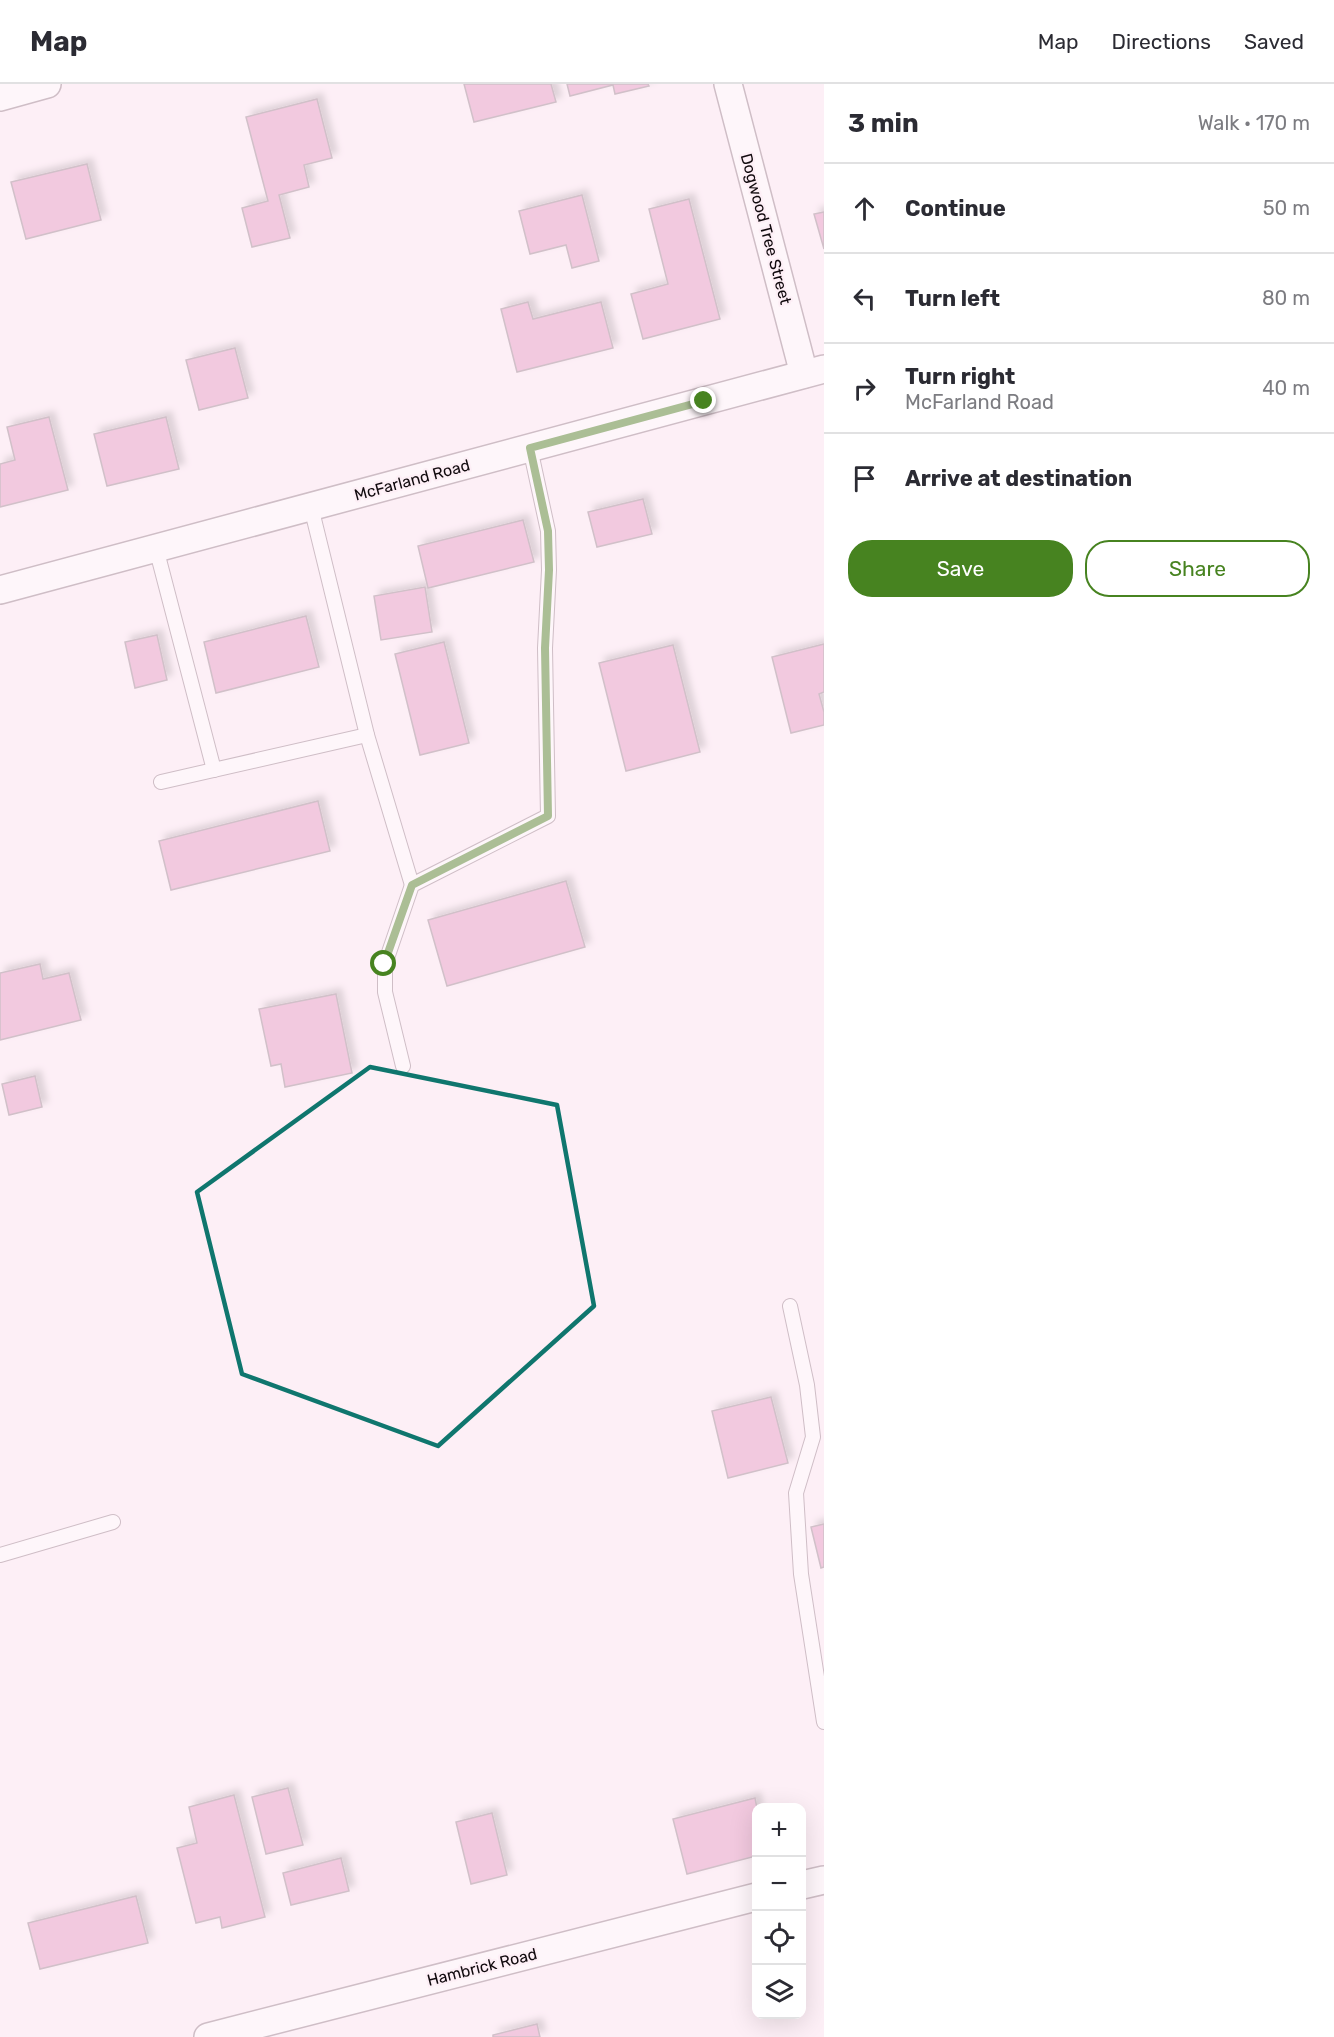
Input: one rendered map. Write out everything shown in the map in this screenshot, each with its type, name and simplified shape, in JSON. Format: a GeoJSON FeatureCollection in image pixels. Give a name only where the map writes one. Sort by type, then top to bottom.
{"type":"FeatureCollection","features":[{"type":"Feature","properties":{"kind":"street"},"geometry":{"type":"LineString","coordinates":[[0,97],[47,84]]}},
{"type":"Feature","properties":{"kind":"street","name":"Dogwood Tree Street"},"geometry":{"type":"LineString","coordinates":[[728,84],[814,371]]}},
{"type":"Feature","properties":{"kind":"street","name":"McFarland Road"},"geometry":{"type":"LineString","coordinates":[[0,590],[814,371]]}},
{"type":"Feature","properties":{"kind":"street"},"geometry":{"type":"LineString","coordinates":[[806,1884],[824,1880]]}},
{"type":"Feature","properties":{"kind":"street","name":"Hambrick Road"},"geometry":{"type":"LineString","coordinates":[[208,2037],[752,1898]]}},
{"type":"Feature","properties":{"kind":"lane"},"geometry":{"type":"LineString","coordinates":[[412,885],[548,816],[545,648],[549,570],[548,531],[530,448]]}},
{"type":"Feature","properties":{"kind":"lane"},"geometry":{"type":"LineString","coordinates":[[311,507],[367,735],[412,885],[384,964],[385,992],[403,1066]]}},
{"type":"Feature","properties":{"kind":"lane"},"geometry":{"type":"LineString","coordinates":[[156,548],[213,770]]}},
{"type":"Feature","properties":{"kind":"lane"},"geometry":{"type":"LineString","coordinates":[[160,782],[367,735]]}},
{"type":"Feature","properties":{"kind":"lane"},"geometry":{"type":"LineString","coordinates":[[790,1306],[807,1385],[813,1437],[796,1493],[801,1574],[824,1722]]}},
{"type":"Feature","properties":{"kind":"lane"},"geometry":{"type":"LineString","coordinates":[[0,1555],[113,1522]]}},
{"type":"Feature","properties":{"kind":"highlighted area"},"geometry":{"type":"Polygon","coordinates":[[[370,1067],[557,1105],[594,1306],[438,1446],[242,1374],[197,1192],[370,1067]]]}},
{"type":"Feature","properties":{"kind":"building"},"geometry":{"type":"Polygon","coordinates":[[[464,84],[551,84],[556,102],[474,122],[464,84]]]}},
{"type":"Feature","properties":{"kind":"building"},"geometry":{"type":"Polygon","coordinates":[[[567,84],[648,84],[649,86],[615,94],[613,85],[570,96],[567,84]]]}},
{"type":"Feature","properties":{"kind":"building"},"geometry":{"type":"Polygon","coordinates":[[[317,99],[332,158],[304,165],[309,187],[279,195],[290,238],[252,247],[242,208],[268,201],[246,117],[317,99]]]}},
{"type":"Feature","properties":{"kind":"building"},"geometry":{"type":"Polygon","coordinates":[[[87,164],[101,220],[26,239],[11,182],[87,164]]]}},
{"type":"Feature","properties":{"kind":"building"},"geometry":{"type":"Polygon","coordinates":[[[582,195],[599,261],[572,268],[566,245],[530,254],[519,211],[582,195]]]}},
{"type":"Feature","properties":{"kind":"building"},"geometry":{"type":"Polygon","coordinates":[[[689,199],[720,319],[643,339],[631,294],[668,284],[649,209],[689,199]]]}},
{"type":"Feature","properties":{"kind":"building"},"geometry":{"type":"Polygon","coordinates":[[[824,212],[824,249],[814,214],[824,212]]]}},
{"type":"Feature","properties":{"kind":"building"},"geometry":{"type":"Polygon","coordinates":[[[528,302],[533,319],[601,302],[613,348],[517,372],[501,309],[528,302]]]}},
{"type":"Feature","properties":{"kind":"building"},"geometry":{"type":"Polygon","coordinates":[[[235,348],[248,398],[199,410],[186,360],[235,348]]]}},
{"type":"Feature","properties":{"kind":"building"},"geometry":{"type":"Polygon","coordinates":[[[49,417],[68,490],[0,507],[0,464],[15,460],[7,427],[49,417]]]}},
{"type":"Feature","properties":{"kind":"building"},"geometry":{"type":"Polygon","coordinates":[[[166,417],[179,469],[107,486],[94,434],[166,417]]]}},
{"type":"Feature","properties":{"kind":"building"},"geometry":{"type":"Polygon","coordinates":[[[643,499],[652,534],[597,547],[588,512],[643,499]]]}},
{"type":"Feature","properties":{"kind":"building"},"geometry":{"type":"Polygon","coordinates":[[[523,520],[534,562],[428,588],[418,546],[523,520]]]}},
{"type":"Feature","properties":{"kind":"building"},"geometry":{"type":"Polygon","coordinates":[[[425,587],[432,632],[381,640],[374,596],[425,587]]]}},
{"type":"Feature","properties":{"kind":"building"},"geometry":{"type":"Polygon","coordinates":[[[306,616],[319,667],[216,693],[204,642],[306,616]]]}},
{"type":"Feature","properties":{"kind":"building"},"geometry":{"type":"Polygon","coordinates":[[[157,635],[167,680],[135,688],[125,642],[157,635]]]}},
{"type":"Feature","properties":{"kind":"building"},"geometry":{"type":"Polygon","coordinates":[[[444,642],[469,743],[420,755],[395,654],[444,642]]]}},
{"type":"Feature","properties":{"kind":"building"},"geometry":{"type":"Polygon","coordinates":[[[824,644],[824,692],[819,694],[824,712],[824,725],[791,733],[772,657],[824,644]]]}},
{"type":"Feature","properties":{"kind":"building"},"geometry":{"type":"Polygon","coordinates":[[[673,645],[700,752],[626,771],[599,663],[673,645]]]}},
{"type":"Feature","properties":{"kind":"building"},"geometry":{"type":"Polygon","coordinates":[[[318,801],[330,851],[171,890],[159,841],[318,801]]]}},
{"type":"Feature","properties":{"kind":"building"},"geometry":{"type":"Polygon","coordinates":[[[566,881],[585,947],[447,986],[428,920],[566,881]]]}},
{"type":"Feature","properties":{"kind":"building"},"geometry":{"type":"Polygon","coordinates":[[[40,964],[43,979],[69,973],[81,1020],[0,1040],[0,973],[40,964]]]}},
{"type":"Feature","properties":{"kind":"building"},"geometry":{"type":"Polygon","coordinates":[[[336,994],[352,1073],[285,1087],[281,1064],[271,1066],[259,1009],[336,994]]]}},
{"type":"Feature","properties":{"kind":"building"},"geometry":{"type":"Polygon","coordinates":[[[35,1076],[42,1107],[9,1115],[2,1084],[35,1076]]]}},
{"type":"Feature","properties":{"kind":"building"},"geometry":{"type":"Polygon","coordinates":[[[771,1397],[788,1463],[728,1478],[712,1411],[771,1397]]]}},
{"type":"Feature","properties":{"kind":"building"},"geometry":{"type":"Polygon","coordinates":[[[824,1524],[824,1567],[821,1568],[811,1527],[824,1524]]]}},
{"type":"Feature","properties":{"kind":"building"},"geometry":{"type":"Polygon","coordinates":[[[288,1788],[303,1845],[266,1854],[252,1797],[288,1788]]]}},
{"type":"Feature","properties":{"kind":"building"},"geometry":{"type":"Polygon","coordinates":[[[234,1795],[265,1917],[222,1928],[220,1917],[196,1923],[177,1848],[197,1843],[189,1807],[234,1795]]]}},
{"type":"Feature","properties":{"kind":"building"},"geometry":{"type":"Polygon","coordinates":[[[755,1798],[756,1803],[752,1803],[752,1857],[687,1874],[673,1819],[755,1798]]]}},
{"type":"Feature","properties":{"kind":"building"},"geometry":{"type":"Polygon","coordinates":[[[492,1813],[507,1875],[471,1884],[456,1822],[492,1813]]]}},
{"type":"Feature","properties":{"kind":"building"},"geometry":{"type":"Polygon","coordinates":[[[341,1858],[349,1891],[291,1905],[283,1873],[341,1858]]]}},
{"type":"Feature","properties":{"kind":"building"},"geometry":{"type":"Polygon","coordinates":[[[136,1896],[148,1943],[40,1969],[28,1923],[136,1896]]]}},
{"type":"Feature","properties":{"kind":"building"},"geometry":{"type":"Polygon","coordinates":[[[537,2024],[540,2037],[493,2037],[493,2035],[537,2024]]]}},
{"type":"Feature","properties":{"kind":"route"},"geometry":{"type":"LineString","coordinates":[[384,964],[412,885],[548,816],[545,648],[549,570],[548,531],[530,448],[704,401]]}}]}
